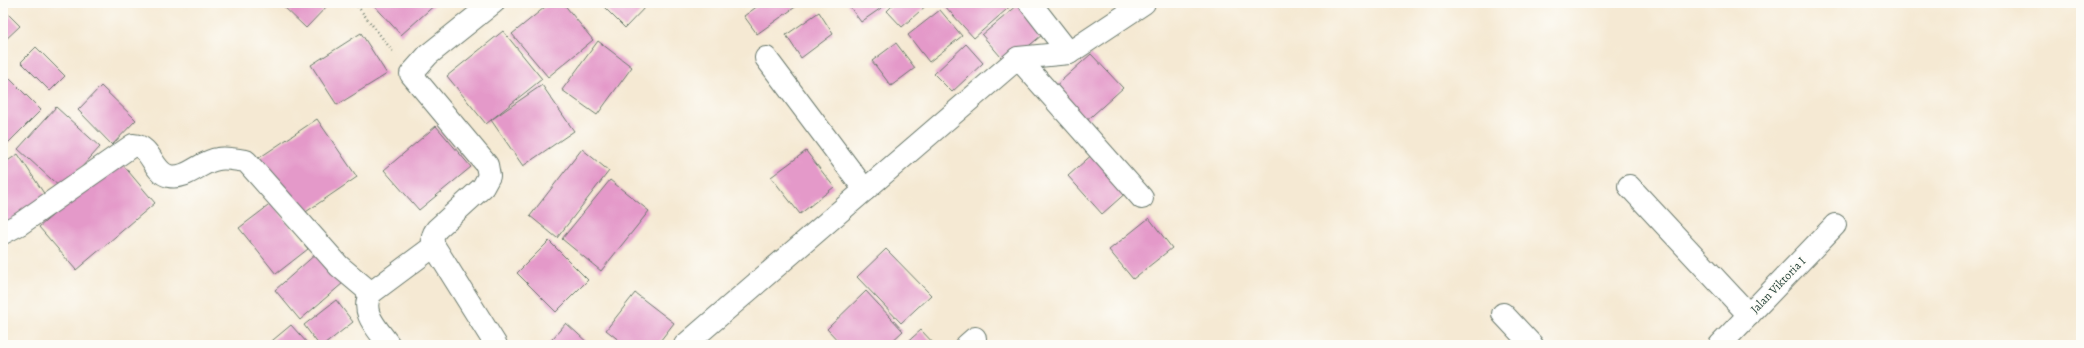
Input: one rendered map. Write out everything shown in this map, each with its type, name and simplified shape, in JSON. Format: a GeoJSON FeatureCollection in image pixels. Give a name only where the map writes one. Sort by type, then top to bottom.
{"type":"FeatureCollection","features":[{"type":"Feature","properties":{"kind":"street"},"geometry":{"type":"LineString","coordinates":[[493,3],[428,55],[410,74],[487,165],[489,176],[482,187],[433,234],[434,246],[496,345]]}},
{"type":"Feature","properties":{"kind":"street"},"geometry":{"type":"LineString","coordinates":[[1030,3],[1069,52]]}},
{"type":"Feature","properties":{"kind":"street"},"geometry":{"type":"LineString","coordinates":[[685,345],[1018,58],[1069,52],[1144,3]]}},
{"type":"Feature","properties":{"kind":"street"},"geometry":{"type":"LineString","coordinates":[[766,58],[865,190]]}},
{"type":"Feature","properties":{"kind":"street"},"geometry":{"type":"LineString","coordinates":[[1018,58],[1142,198]]}},
{"type":"Feature","properties":{"kind":"street"},"geometry":{"type":"LineString","coordinates":[[3,233],[20,224],[133,145],[143,148],[155,164],[167,176],[180,175],[218,158],[246,161],[339,266],[371,293]]}},
{"type":"Feature","properties":{"kind":"street"},"geometry":{"type":"LineString","coordinates":[[1628,186],[1749,315]]}},
{"type":"Feature","properties":{"kind":"street","name":"Jalan Viktoria I"},"geometry":{"type":"LineString","coordinates":[[1720,345],[1835,225]]}},
{"type":"Feature","properties":{"kind":"street"},"geometry":{"type":"LineString","coordinates":[[389,345],[367,310],[366,301],[371,293],[434,246]]}},
{"type":"Feature","properties":{"kind":"street"},"geometry":{"type":"LineString","coordinates":[[1503,314],[1532,345]]}},
{"type":"Feature","properties":{"kind":"path"},"geometry":{"type":"LineString","coordinates":[[355,3],[410,74]]}},
{"type":"Feature","properties":{"kind":"building"},"geometry":{"type":"Polygon","coordinates":[[[280,3],[327,3],[329,4],[306,28],[280,3]]]}},
{"type":"Feature","properties":{"kind":"building"},"geometry":{"type":"Polygon","coordinates":[[[372,3],[437,3],[401,35],[372,3]]]}},
{"type":"Feature","properties":{"kind":"building"},"geometry":{"type":"Polygon","coordinates":[[[550,3],[563,3],[593,40],[548,77],[512,34],[550,3]]]}},
{"type":"Feature","properties":{"kind":"building"},"geometry":{"type":"Polygon","coordinates":[[[600,3],[649,3],[625,28],[600,3]]]}},
{"type":"Feature","properties":{"kind":"building"},"geometry":{"type":"Polygon","coordinates":[[[762,3],[801,3],[757,34],[744,16],[762,3]]]}},
{"type":"Feature","properties":{"kind":"building"},"geometry":{"type":"Polygon","coordinates":[[[847,3],[881,3],[884,6],[861,22],[847,3]]]}},
{"type":"Feature","properties":{"kind":"building"},"geometry":{"type":"Polygon","coordinates":[[[895,3],[929,3],[902,27],[887,11],[895,3]]]}},
{"type":"Feature","properties":{"kind":"building"},"geometry":{"type":"Polygon","coordinates":[[[942,3],[1014,3],[974,38],[942,3]]]}},
{"type":"Feature","properties":{"kind":"building"},"geometry":{"type":"Polygon","coordinates":[[[1018,5],[1042,35],[1007,64],[982,35],[1018,5]]]}},
{"type":"Feature","properties":{"kind":"building"},"geometry":{"type":"Polygon","coordinates":[[[3,9],[20,26],[3,42],[3,9]]]}},
{"type":"Feature","properties":{"kind":"building"},"geometry":{"type":"Polygon","coordinates":[[[940,10],[962,36],[929,62],[908,35],[940,10]]]}},
{"type":"Feature","properties":{"kind":"building"},"geometry":{"type":"Polygon","coordinates":[[[819,12],[833,34],[801,58],[786,35],[819,12]]]}},
{"type":"Feature","properties":{"kind":"building"},"geometry":{"type":"Polygon","coordinates":[[[503,31],[542,79],[486,124],[447,76],[503,31]]]}},
{"type":"Feature","properties":{"kind":"building"},"geometry":{"type":"Polygon","coordinates":[[[361,33],[387,74],[337,105],[311,65],[361,33]]]}},
{"type":"Feature","properties":{"kind":"building"},"geometry":{"type":"Polygon","coordinates":[[[598,41],[632,67],[597,115],[562,90],[598,41]]]}},
{"type":"Feature","properties":{"kind":"building"},"geometry":{"type":"Polygon","coordinates":[[[896,43],[915,68],[891,86],[872,61],[896,43]]]}},
{"type":"Feature","properties":{"kind":"building"},"geometry":{"type":"Polygon","coordinates":[[[966,44],[983,63],[952,92],[934,74],[966,44]]]}},
{"type":"Feature","properties":{"kind":"building"},"geometry":{"type":"Polygon","coordinates":[[[36,47],[65,76],[50,91],[21,62],[36,47]]]}},
{"type":"Feature","properties":{"kind":"building"},"geometry":{"type":"Polygon","coordinates":[[[1091,54],[1123,88],[1083,124],[1052,89],[1091,54]]]}},
{"type":"Feature","properties":{"kind":"building"},"geometry":{"type":"Polygon","coordinates":[[[4,73],[41,110],[3,148],[3,74],[4,73]]]}},
{"type":"Feature","properties":{"kind":"building"},"geometry":{"type":"Polygon","coordinates":[[[542,85],[574,131],[523,166],[491,120],[542,85]]]}},
{"type":"Feature","properties":{"kind":"building"},"geometry":{"type":"Polygon","coordinates":[[[101,86],[136,120],[112,145],[78,110],[101,86]]]}},
{"type":"Feature","properties":{"kind":"building"},"geometry":{"type":"Polygon","coordinates":[[[56,107],[100,147],[62,189],[18,149],[56,107]]]}},
{"type":"Feature","properties":{"kind":"building"},"geometry":{"type":"Polygon","coordinates":[[[317,119],[357,177],[297,218],[256,160],[317,119]]]}},
{"type":"Feature","properties":{"kind":"building"},"geometry":{"type":"Polygon","coordinates":[[[436,126],[471,167],[419,210],[384,170],[436,126]]]}},
{"type":"Feature","properties":{"kind":"building"},"geometry":{"type":"Polygon","coordinates":[[[582,149],[609,171],[557,238],[530,216],[582,149]]]}},
{"type":"Feature","properties":{"kind":"building"},"geometry":{"type":"Polygon","coordinates":[[[806,151],[834,187],[800,214],[771,177],[806,151]]]}},
{"type":"Feature","properties":{"kind":"building"},"geometry":{"type":"Polygon","coordinates":[[[1095,152],[1129,190],[1102,214],[1068,176],[1095,152]]]}},
{"type":"Feature","properties":{"kind":"building"},"geometry":{"type":"Polygon","coordinates":[[[18,154],[47,198],[3,227],[3,164],[18,154]]]}},
{"type":"Feature","properties":{"kind":"building"},"geometry":{"type":"Polygon","coordinates":[[[118,159],[155,203],[76,270],[39,227],[118,159]]]}},
{"type":"Feature","properties":{"kind":"building"},"geometry":{"type":"Polygon","coordinates":[[[610,180],[649,211],[601,271],[562,239],[610,180]]]}},
{"type":"Feature","properties":{"kind":"building"},"geometry":{"type":"Polygon","coordinates":[[[272,203],[308,249],[276,274],[239,228],[272,203]]]}},
{"type":"Feature","properties":{"kind":"building"},"geometry":{"type":"Polygon","coordinates":[[[1149,218],[1172,248],[1133,279],[1109,250],[1149,218]]]}},
{"type":"Feature","properties":{"kind":"building"},"geometry":{"type":"Polygon","coordinates":[[[549,241],[588,280],[556,312],[517,273],[549,241]]]}},
{"type":"Feature","properties":{"kind":"building"},"geometry":{"type":"Polygon","coordinates":[[[886,249],[931,295],[901,323],[857,277],[886,249]]]}},
{"type":"Feature","properties":{"kind":"building"},"geometry":{"type":"Polygon","coordinates":[[[317,253],[343,283],[300,320],[275,290],[317,253]]]}},
{"type":"Feature","properties":{"kind":"building"},"geometry":{"type":"Polygon","coordinates":[[[866,291],[903,331],[888,345],[842,345],[827,329],[866,291]]]}},
{"type":"Feature","properties":{"kind":"building"},"geometry":{"type":"Polygon","coordinates":[[[635,293],[674,323],[657,345],[625,345],[606,330],[635,293]]]}},
{"type":"Feature","properties":{"kind":"building"},"geometry":{"type":"Polygon","coordinates":[[[336,300],[353,322],[324,345],[319,345],[304,325],[336,300]]]}},
{"type":"Feature","properties":{"kind":"building"},"geometry":{"type":"Polygon","coordinates":[[[566,323],[590,345],[547,345],[566,323]]]}},
{"type":"Feature","properties":{"kind":"building"},"geometry":{"type":"Polygon","coordinates":[[[291,325],[309,345],[267,345],[291,325]]]}},
{"type":"Feature","properties":{"kind":"building"},"geometry":{"type":"Polygon","coordinates":[[[921,330],[935,345],[904,345],[921,330]]]}}]}
